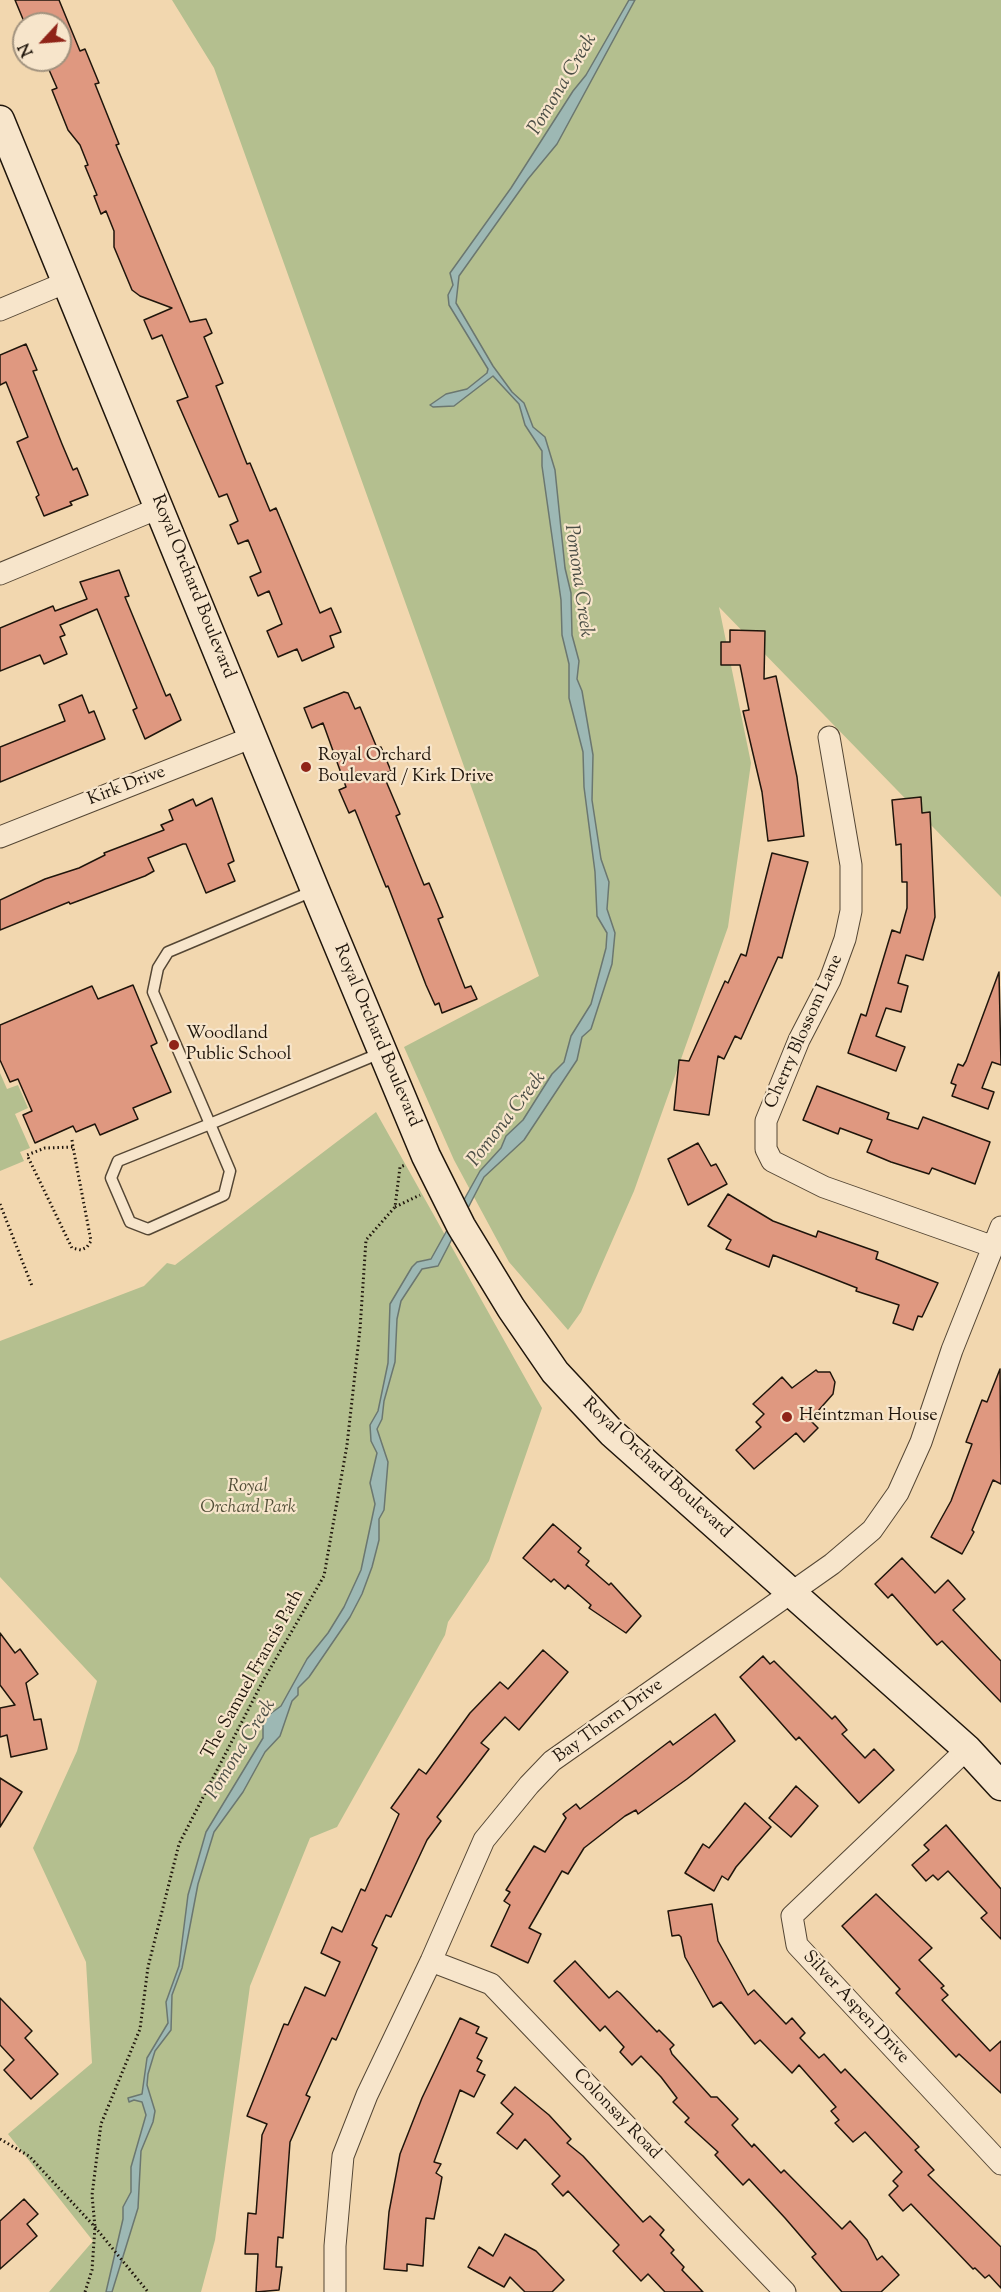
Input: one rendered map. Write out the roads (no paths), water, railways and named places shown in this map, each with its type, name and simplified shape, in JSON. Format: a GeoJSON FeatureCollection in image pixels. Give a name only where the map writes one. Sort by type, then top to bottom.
{"type":"FeatureCollection","features":[{"type":"Feature","properties":{"kind":"street","name":"Royal Orchard Boulevard"},"geometry":{"type":"LineString","coordinates":[[0,120],[426,1156],[443,1191],[511,1308],[555,1372],[612,1433],[967,1749],[1001,1786]]}},
{"type":"Feature","properties":{"kind":"street"},"geometry":{"type":"LineString","coordinates":[[0,310],[67,282]]}},
{"type":"Feature","properties":{"kind":"street"},"geometry":{"type":"LineString","coordinates":[[0,574],[159,508]]}},
{"type":"Feature","properties":{"kind":"street","name":"Kirk Drive"},"geometry":{"type":"LineString","coordinates":[[0,837],[253,737]]}},
{"type":"Feature","properties":{"kind":"street","name":"Cherry Blossom Lane"},"geometry":{"type":"LineString","coordinates":[[830,737],[851,865],[851,911],[845,939],[830,980],[799,1040],[766,1121],[766,1149],[772,1161],[824,1187],[998,1237]]}},
{"type":"Feature","properties":{"kind":"street","name":"Bay Thorn Drive"},"geometry":{"type":"LineString","coordinates":[[334,2292],[335,2246],[343,2156],[367,2095],[431,1961],[484,1840],[552,1761],[832,1564],[872,1530],[898,1493],[921,1442],[952,1350],[998,1237]]}},
{"type":"Feature","properties":{"kind":"street","name":"Silver Aspen Drive"},"geometry":{"type":"LineString","coordinates":[[967,1749],[792,1916],[797,1945],[1001,2164]]}},
{"type":"Feature","properties":{"kind":"street","name":"Colonsay Road"},"geometry":{"type":"LineString","coordinates":[[431,1961],[491,1984],[785,2292]]}},
{"type":"Feature","properties":{"kind":"lane"},"geometry":{"type":"LineString","coordinates":[[315,890],[168,952],[158,968],[153,992],[210,1124],[230,1171],[224,1195],[148,1229],[130,1222],[111,1178],[118,1161],[210,1124],[383,1052]]}},
{"type":"Feature","properties":{"kind":"water"},"geometry":{"type":"Polygon","coordinates":[[[629,0],[635,0],[557,144],[528,179],[459,276],[456,303],[493,366],[512,392],[524,403],[533,427],[545,437],[555,470],[565,568],[571,593],[572,635],[579,661],[577,679],[582,691],[593,755],[592,800],[601,859],[609,882],[607,909],[615,933],[612,964],[591,1029],[582,1037],[577,1060],[524,1140],[484,1177],[438,1266],[422,1269],[401,1301],[397,1319],[395,1362],[384,1401],[382,1419],[377,1429],[388,1462],[384,1510],[379,1519],[379,1540],[372,1567],[350,1617],[309,1677],[298,1688],[298,1695],[292,1701],[280,1736],[265,1752],[243,1792],[214,1832],[198,1884],[182,1968],[172,1995],[171,2030],[155,2051],[148,2074],[147,2085],[155,2111],[141,2151],[138,2208],[112,2292],[106,2292],[123,2219],[123,2207],[131,2192],[131,2167],[146,2115],[142,2102],[134,2100],[129,2102],[128,2098],[142,2094],[147,2058],[168,2023],[166,2002],[179,1966],[188,1895],[206,1832],[263,1738],[263,1719],[281,1706],[307,1659],[328,1633],[344,1607],[361,1570],[375,1504],[370,1483],[377,1453],[371,1441],[370,1425],[378,1411],[388,1363],[390,1304],[412,1267],[417,1262],[431,1259],[480,1171],[501,1148],[506,1136],[523,1120],[552,1074],[564,1062],[571,1036],[591,1004],[606,948],[607,933],[597,916],[595,872],[584,787],[583,752],[569,698],[569,664],[562,635],[561,600],[542,466],[542,451],[525,425],[519,404],[493,376],[454,406],[433,407],[430,405],[446,394],[467,389],[487,373],[488,369],[449,305],[448,295],[453,285],[450,273],[511,188],[573,91],[586,75],[629,0]]]}},
{"type":"Feature","properties":{"kind":"place","name":"Royal Orchard Boulevard / Kirk Drive"},"geometry":{"type":"Point","coordinates":[306,767]}},
{"type":"Feature","properties":{"kind":"place","name":"Woodland Public School"},"geometry":{"type":"Point","coordinates":[174,1045]}},
{"type":"Feature","properties":{"kind":"place","name":"Heintzman House"},"geometry":{"type":"Point","coordinates":[787,1417]}},
{"type":"Feature","properties":{"kind":"water label","name":"Pomona Creek"},"geometry":{"type":"Point","coordinates":[564,85]}},
{"type":"Feature","properties":{"kind":"water label","name":"Pomona Creek"},"geometry":{"type":"Point","coordinates":[577,581]}},
{"type":"Feature","properties":{"kind":"water label","name":"Pomona Creek"},"geometry":{"type":"Point","coordinates":[508,1120]}},
{"type":"Feature","properties":{"kind":"water label","name":"Pomona Creek"},"geometry":{"type":"Point","coordinates":[242,1750]}},
{"type":"Feature","properties":{"kind":"park label","name":"Royal Orchard Park"},"geometry":{"type":"Point","coordinates":[248,1498]}}]}
